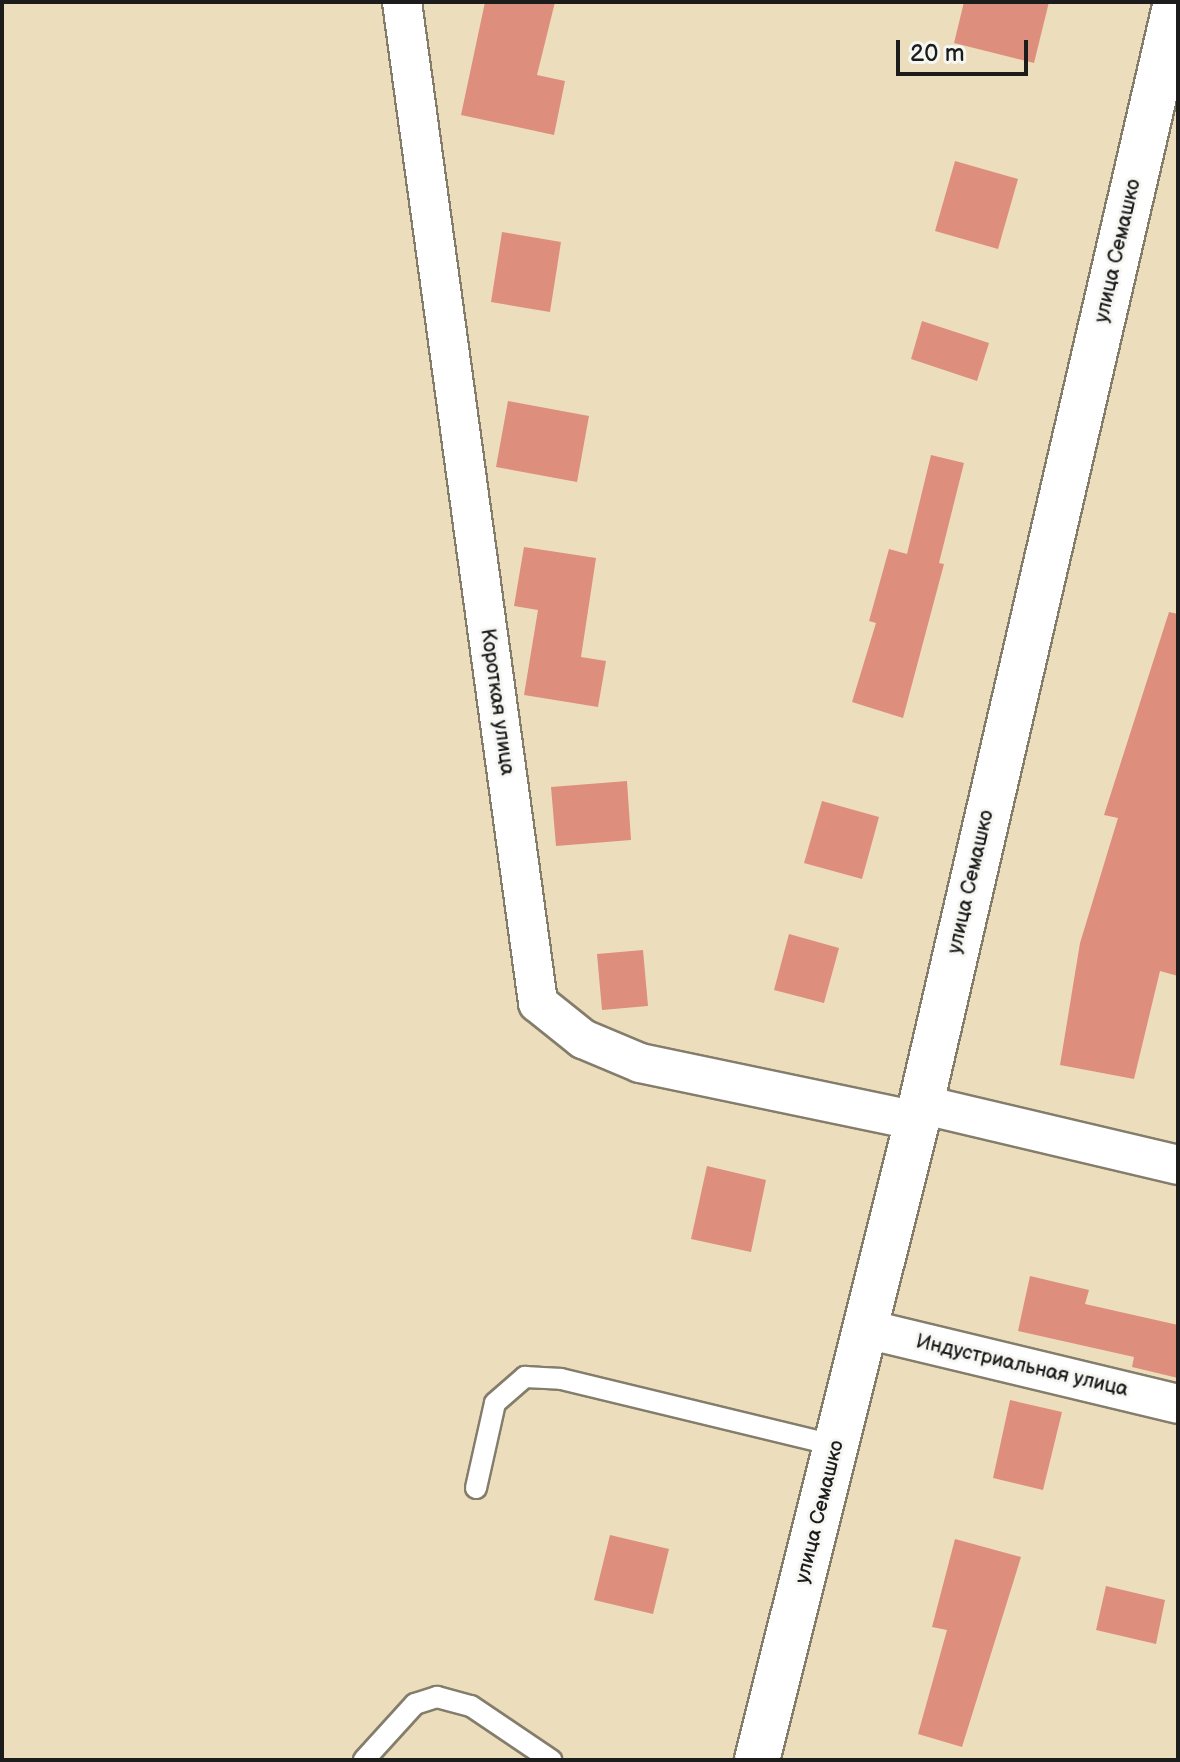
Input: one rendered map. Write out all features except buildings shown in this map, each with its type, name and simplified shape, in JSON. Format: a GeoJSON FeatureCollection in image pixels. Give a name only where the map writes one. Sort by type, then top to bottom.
{"type":"FeatureCollection","features":[{"type":"Feature","properties":{"kind":"main road","name":"улица Семашко"},"geometry":{"type":"LineString","coordinates":[[757,1760],[918,1112],[1176,2]]}},
{"type":"Feature","properties":{"kind":"street","name":"Короткая улица"},"geometry":{"type":"LineString","coordinates":[[402,2],[538,1003],[583,1039],[640,1063],[918,1112]]}},
{"type":"Feature","properties":{"kind":"street"},"geometry":{"type":"LineString","coordinates":[[918,1112],[1178,1165]]}},
{"type":"Feature","properties":{"kind":"street","name":"Индустриальная улица"},"geometry":{"type":"LineString","coordinates":[[866,1329],[1178,1404]]}},
{"type":"Feature","properties":{"kind":"lane"},"geometry":{"type":"LineString","coordinates":[[476,1488],[495,1403],[525,1377],[561,1379],[837,1446]]}},
{"type":"Feature","properties":{"kind":"lane"},"geometry":{"type":"LineString","coordinates":[[364,1760],[415,1704],[437,1697],[471,1706],[551,1760]]}}]}
